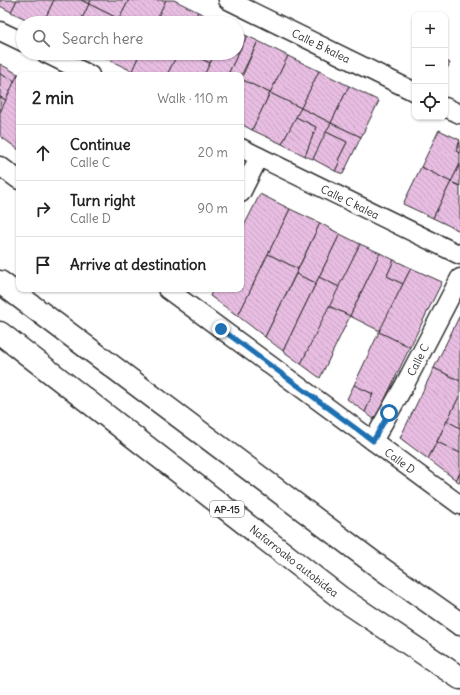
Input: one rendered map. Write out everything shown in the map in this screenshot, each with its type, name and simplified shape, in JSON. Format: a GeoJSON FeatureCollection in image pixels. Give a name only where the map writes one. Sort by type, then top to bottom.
{"type":"FeatureCollection","features":[{"type":"Feature","properties":{"kind":"highway"},"geometry":{"type":"LineString","coordinates":[[0,270],[16,286]]}},
{"type":"Feature","properties":{"kind":"highway"},"geometry":{"type":"LineString","coordinates":[[0,282],[38,309],[376,565],[460,624]]}},
{"type":"Feature","properties":{"kind":"highway"},"geometry":{"type":"LineString","coordinates":[[21,292],[38,309]]}},
{"type":"Feature","properties":{"kind":"highway","name":"Nafarroako autobidea"},"geometry":{"type":"LineString","coordinates":[[0,333],[341,598],[460,678]]}},
{"type":"Feature","properties":{"kind":"street","name":"Calle B kalea"},"geometry":{"type":"LineString","coordinates":[[228,0],[412,91]]}},
{"type":"Feature","properties":{"kind":"street"},"geometry":{"type":"LineString","coordinates":[[0,31],[16,39]]}},
{"type":"Feature","properties":{"kind":"street"},"geometry":{"type":"LineString","coordinates":[[59,60],[84,72]]}},
{"type":"Feature","properties":{"kind":"street"},"geometry":{"type":"LineString","coordinates":[[448,108],[460,114]]}},
{"type":"Feature","properties":{"kind":"street","name":"Calle C kalea"},"geometry":{"type":"LineString","coordinates":[[244,150],[460,255]]}},
{"type":"Feature","properties":{"kind":"street"},"geometry":{"type":"LineString","coordinates":[[244,187],[259,157]]}},
{"type":"Feature","properties":{"kind":"street"},"geometry":{"type":"LineString","coordinates":[[0,166],[16,178]]}},
{"type":"Feature","properties":{"kind":"street","name":"Calle C"},"geometry":{"type":"LineString","coordinates":[[373,441],[404,386],[460,278]]}},
{"type":"Feature","properties":{"kind":"street","name":"Calle D"},"geometry":{"type":"LineString","coordinates":[[177,292],[187,295],[373,441],[460,505]]}},
{"type":"Feature","properties":{"kind":"building"},"geometry":{"type":"Polygon","coordinates":[[[0,0],[17,0],[11,12],[0,6],[0,0]]]}},
{"type":"Feature","properties":{"kind":"building"},"geometry":{"type":"Polygon","coordinates":[[[17,0],[54,0],[46,16],[19,16],[11,12],[17,0]]]}},
{"type":"Feature","properties":{"kind":"building"},"geometry":{"type":"Polygon","coordinates":[[[54,0],[81,0],[89,4],[83,16],[46,16],[54,0]]]}},
{"type":"Feature","properties":{"kind":"building"},"geometry":{"type":"Polygon","coordinates":[[[81,0],[91,0],[89,4],[81,0]]]}},
{"type":"Feature","properties":{"kind":"building"},"geometry":{"type":"Polygon","coordinates":[[[91,0],[129,0],[121,16],[113,16],[89,4],[91,0]]]}},
{"type":"Feature","properties":{"kind":"building"},"geometry":{"type":"Polygon","coordinates":[[[129,0],[166,0],[158,16],[121,16],[129,0]]]}},
{"type":"Feature","properties":{"kind":"building"},"geometry":{"type":"Polygon","coordinates":[[[166,0],[174,0],[198,12],[196,16],[158,16],[166,0]]]}},
{"type":"Feature","properties":{"kind":"building"},"geometry":{"type":"Polygon","coordinates":[[[89,4],[113,16],[83,16],[89,4]]]}},
{"type":"Feature","properties":{"kind":"building"},"geometry":{"type":"Polygon","coordinates":[[[198,12],[206,16],[196,16],[198,12]]]}},
{"type":"Feature","properties":{"kind":"building"},"geometry":{"type":"Polygon","coordinates":[[[244,34],[247,36],[244,42],[244,34]]]}},
{"type":"Feature","properties":{"kind":"building"},"geometry":{"type":"Polygon","coordinates":[[[247,36],[258,41],[243,72],[229,72],[235,60],[244,60],[244,42],[247,36]]]}},
{"type":"Feature","properties":{"kind":"building"},"geometry":{"type":"Polygon","coordinates":[[[258,41],[288,56],[270,93],[244,80],[244,72],[258,41]]]}},
{"type":"Feature","properties":{"kind":"building"},"geometry":{"type":"Polygon","coordinates":[[[288,56],[319,71],[301,108],[270,93],[288,56]]]}},
{"type":"Feature","properties":{"kind":"building"},"geometry":{"type":"Polygon","coordinates":[[[109,60],[137,60],[132,71],[109,60]]]}},
{"type":"Feature","properties":{"kind":"building"},"geometry":{"type":"Polygon","coordinates":[[[137,60],[174,60],[168,72],[132,71],[137,60]]]}},
{"type":"Feature","properties":{"kind":"building"},"geometry":{"type":"Polygon","coordinates":[[[174,60],[204,60],[210,63],[206,72],[168,72],[174,60]]]}},
{"type":"Feature","properties":{"kind":"building"},"geometry":{"type":"Polygon","coordinates":[[[204,60],[212,60],[210,63],[204,60]]]}},
{"type":"Feature","properties":{"kind":"building"},"geometry":{"type":"Polygon","coordinates":[[[212,60],[235,60],[229,72],[206,72],[212,60]]]}},
{"type":"Feature","properties":{"kind":"building"},"geometry":{"type":"Polygon","coordinates":[[[0,64],[16,73],[16,79],[15,81],[0,74],[0,64]]]}},
{"type":"Feature","properties":{"kind":"building"},"geometry":{"type":"Polygon","coordinates":[[[319,71],[349,86],[331,123],[301,108],[319,71]]]}},
{"type":"Feature","properties":{"kind":"building"},"geometry":{"type":"Polygon","coordinates":[[[0,74],[15,81],[6,100],[0,97],[0,74]]]}},
{"type":"Feature","properties":{"kind":"building"},"geometry":{"type":"Polygon","coordinates":[[[16,78],[16,148],[0,136],[0,112],[16,78]]]}},
{"type":"Feature","properties":{"kind":"building"},"geometry":{"type":"Polygon","coordinates":[[[244,80],[270,93],[252,130],[244,126],[244,80]]]}},
{"type":"Feature","properties":{"kind":"building"},"geometry":{"type":"Polygon","coordinates":[[[349,86],[379,101],[361,137],[331,123],[349,86]]]}},
{"type":"Feature","properties":{"kind":"building"},"geometry":{"type":"Polygon","coordinates":[[[270,93],[301,108],[282,144],[252,130],[270,93]]]}},
{"type":"Feature","properties":{"kind":"building"},"geometry":{"type":"Polygon","coordinates":[[[0,97],[6,100],[0,112],[0,97]]]}},
{"type":"Feature","properties":{"kind":"building"},"geometry":{"type":"Polygon","coordinates":[[[301,108],[331,123],[313,159],[305,156],[316,127],[296,117],[301,108]]]}},
{"type":"Feature","properties":{"kind":"building"},"geometry":{"type":"Polygon","coordinates":[[[296,117],[316,127],[305,156],[282,144],[296,117]]]}},
{"type":"Feature","properties":{"kind":"building"},"geometry":{"type":"Polygon","coordinates":[[[331,123],[361,137],[343,174],[335,171],[340,161],[338,160],[347,142],[326,132],[331,123]]]}},
{"type":"Feature","properties":{"kind":"building"},"geometry":{"type":"Polygon","coordinates":[[[439,130],[460,140],[456,151],[460,153],[460,164],[451,182],[421,167],[439,130]]]}},
{"type":"Feature","properties":{"kind":"building"},"geometry":{"type":"Polygon","coordinates":[[[326,132],[347,142],[338,160],[340,161],[335,171],[313,159],[326,132]]]}},
{"type":"Feature","properties":{"kind":"building"},"geometry":{"type":"Polygon","coordinates":[[[460,142],[460,153],[456,151],[460,142]]]}},
{"type":"Feature","properties":{"kind":"building"},"geometry":{"type":"Polygon","coordinates":[[[460,164],[460,186],[451,182],[460,164]]]}},
{"type":"Feature","properties":{"kind":"building"},"geometry":{"type":"Polygon","coordinates":[[[421,167],[451,182],[433,218],[403,204],[421,167]]]}},
{"type":"Feature","properties":{"kind":"building"},"geometry":{"type":"Polygon","coordinates":[[[451,182],[460,186],[460,231],[433,218],[451,182]]]}},
{"type":"Feature","properties":{"kind":"building"},"geometry":{"type":"Polygon","coordinates":[[[260,194],[290,209],[238,316],[210,296],[212,292],[244,292],[244,226],[260,194]]]}},
{"type":"Feature","properties":{"kind":"building"},"geometry":{"type":"Polygon","coordinates":[[[290,209],[320,223],[298,269],[268,254],[290,209]]]}},
{"type":"Feature","properties":{"kind":"building"},"geometry":{"type":"Polygon","coordinates":[[[320,223],[340,234],[316,283],[296,274],[320,223]]]}},
{"type":"Feature","properties":{"kind":"building"},"geometry":{"type":"Polygon","coordinates":[[[340,234],[360,244],[339,287],[319,277],[340,234]]]}},
{"type":"Feature","properties":{"kind":"building"},"geometry":{"type":"Polygon","coordinates":[[[360,244],[380,253],[350,316],[329,306],[360,244]]]}},
{"type":"Feature","properties":{"kind":"building"},"geometry":{"type":"Polygon","coordinates":[[[380,253],[394,260],[387,276],[403,284],[380,331],[350,316],[380,253]]]}},
{"type":"Feature","properties":{"kind":"building"},"geometry":{"type":"Polygon","coordinates":[[[268,254],[298,269],[265,337],[238,316],[268,254]]]}},
{"type":"Feature","properties":{"kind":"building"},"geometry":{"type":"Polygon","coordinates":[[[394,260],[411,268],[403,284],[387,276],[394,260]]]}},
{"type":"Feature","properties":{"kind":"building"},"geometry":{"type":"Polygon","coordinates":[[[411,268],[442,282],[410,347],[379,332],[411,268]]]}},
{"type":"Feature","properties":{"kind":"building"},"geometry":{"type":"Polygon","coordinates":[[[296,274],[316,283],[283,351],[265,337],[296,274]]]}},
{"type":"Feature","properties":{"kind":"building"},"geometry":{"type":"Polygon","coordinates":[[[319,277],[339,287],[301,364],[283,351],[319,277]]]}},
{"type":"Feature","properties":{"kind":"building"},"geometry":{"type":"Polygon","coordinates":[[[329,306],[350,316],[320,378],[301,364],[329,306]]]}},
{"type":"Feature","properties":{"kind":"building"},"geometry":{"type":"Polygon","coordinates":[[[460,315],[460,381],[434,368],[460,315]]]}},
{"type":"Feature","properties":{"kind":"building"},"geometry":{"type":"Polygon","coordinates":[[[379,332],[410,347],[375,420],[365,412],[373,394],[354,385],[379,332]]]}},
{"type":"Feature","properties":{"kind":"building"},"geometry":{"type":"Polygon","coordinates":[[[434,368],[460,381],[460,395],[428,459],[400,438],[434,368]]]}},
{"type":"Feature","properties":{"kind":"building"},"geometry":{"type":"Polygon","coordinates":[[[354,385],[373,394],[365,412],[347,399],[354,385]]]}},
{"type":"Feature","properties":{"kind":"building"},"geometry":{"type":"Polygon","coordinates":[[[460,395],[460,428],[447,421],[460,395]]]}},
{"type":"Feature","properties":{"kind":"building"},"geometry":{"type":"Polygon","coordinates":[[[447,421],[460,428],[460,453],[437,442],[447,421]]]}},
{"type":"Feature","properties":{"kind":"building"},"geometry":{"type":"Polygon","coordinates":[[[437,442],[460,453],[460,473],[456,480],[428,459],[437,442]]]}},
{"type":"Feature","properties":{"kind":"building"},"geometry":{"type":"Polygon","coordinates":[[[460,473],[460,483],[456,480],[460,473]]]}},
{"type":"Feature","properties":{"kind":"route"},"geometry":{"type":"LineString","coordinates":[[221,329],[373,441],[389,413]]}}]}
